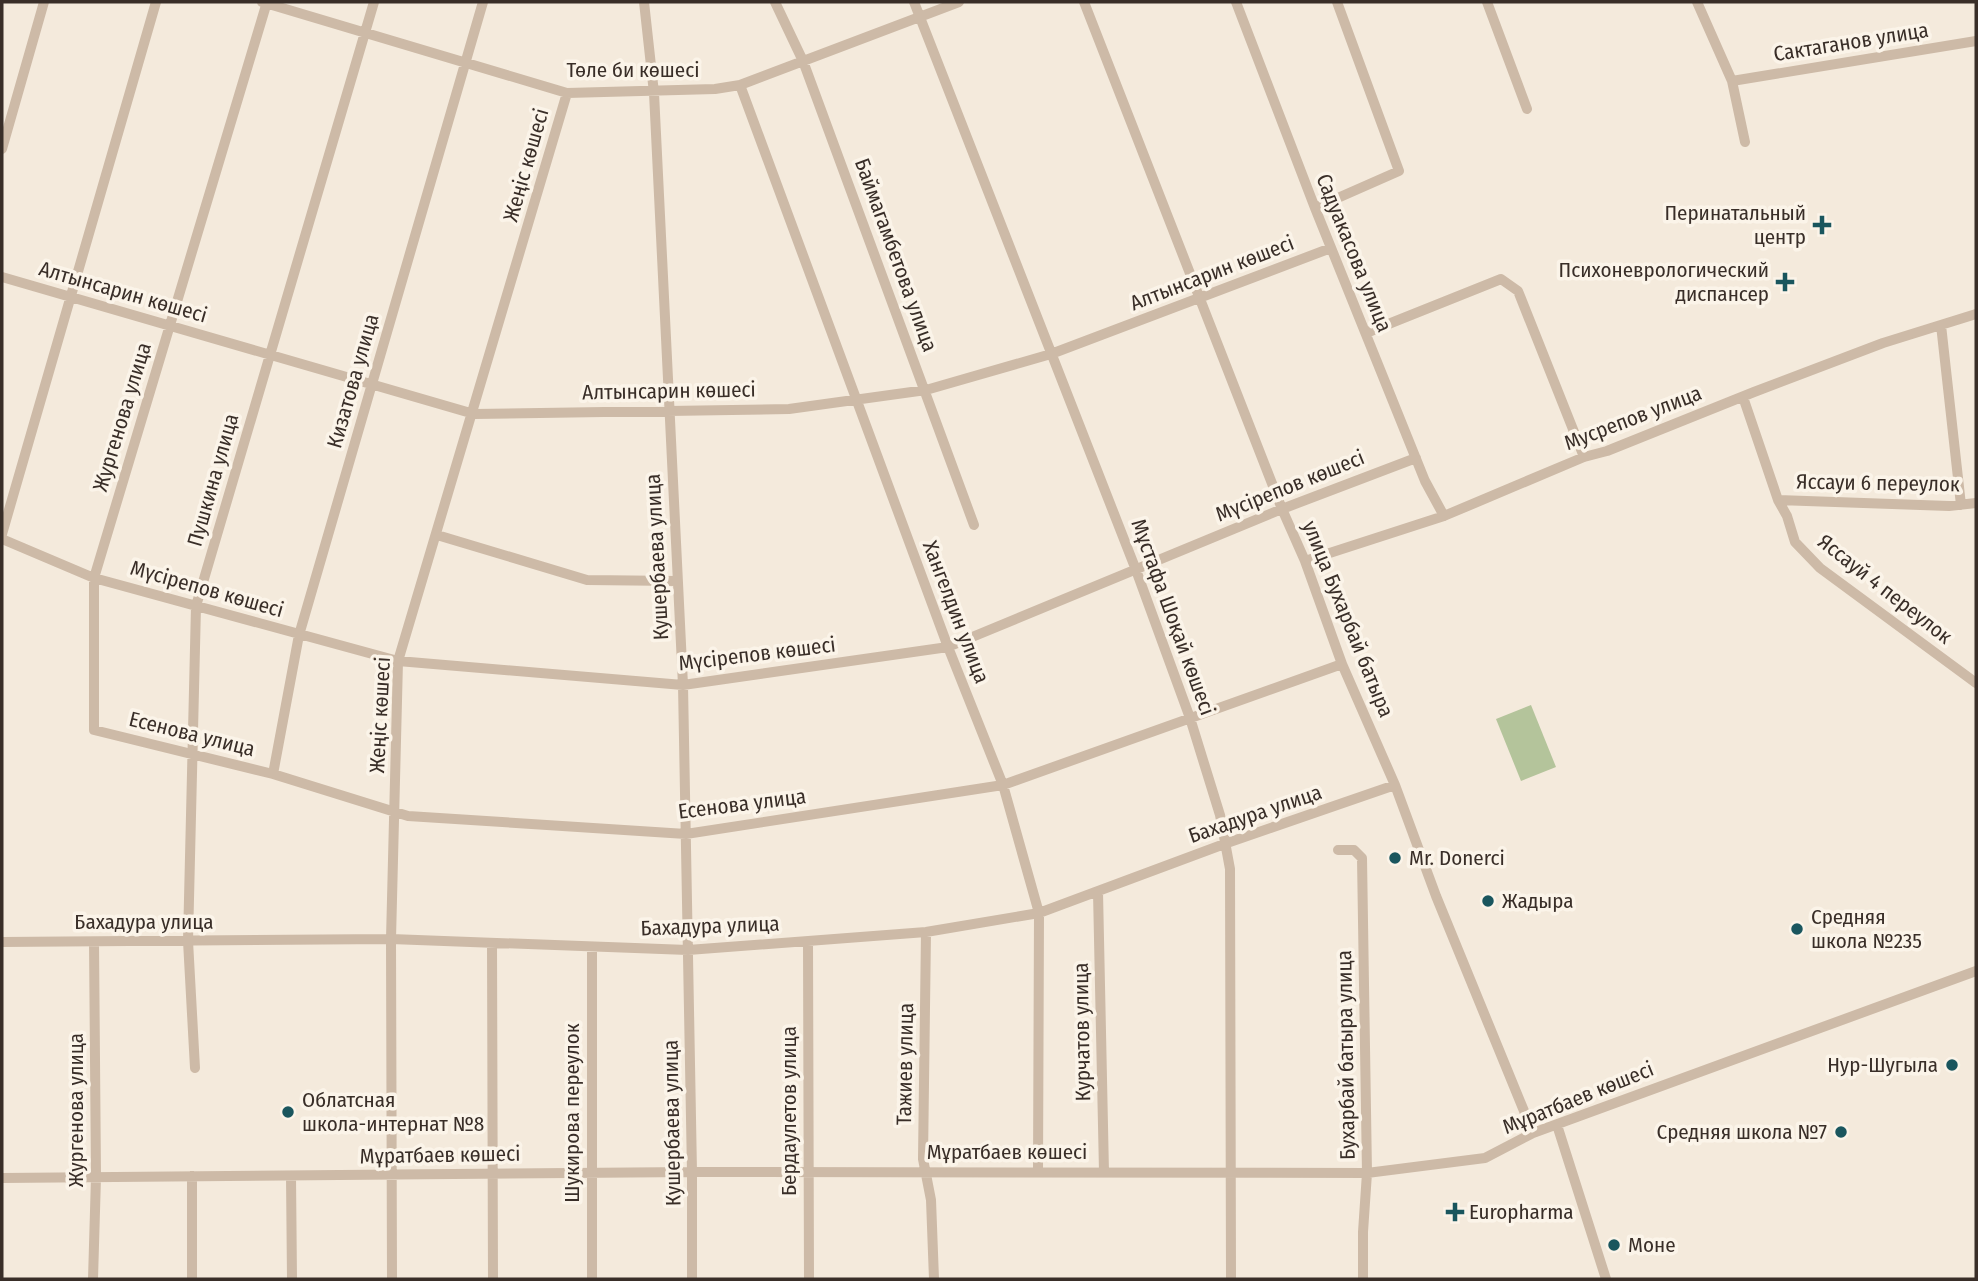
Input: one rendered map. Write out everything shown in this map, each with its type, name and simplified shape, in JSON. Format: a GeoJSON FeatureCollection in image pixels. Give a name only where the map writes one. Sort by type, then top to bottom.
{"type":"FeatureCollection","features":[{"type":"Feature","properties":{"kind":"street"},"geometry":{"type":"LineString","coordinates":[[2,149],[44,2]]}},
{"type":"Feature","properties":{"kind":"street"},"geometry":{"type":"LineString","coordinates":[[2,537],[156,2]]}},
{"type":"Feature","properties":{"kind":"street","name":"Төле би көшесі"},"geometry":{"type":"LineString","coordinates":[[265,2],[568,93],[654,92],[740,85],[959,2]]}},
{"type":"Feature","properties":{"kind":"street","name":"Жургенова улица"},"geometry":{"type":"LineString","coordinates":[[94,730],[94,578],[265,2]]}},
{"type":"Feature","properties":{"kind":"street","name":"Пушкина улица"},"geometry":{"type":"LineString","coordinates":[[195,1068],[188,941],[196,606],[374,2]]}},
{"type":"Feature","properties":{"kind":"street","name":"Кизатова улица"},"geometry":{"type":"LineString","coordinates":[[273,774],[299,635],[483,2]]}},
{"type":"Feature","properties":{"kind":"street","name":"Кушербаева улица"},"geometry":{"type":"LineString","coordinates":[[644,2],[654,92],[683,685],[692,1279]]}},
{"type":"Feature","properties":{"kind":"street","name":"Баймагамбетова улица"},"geometry":{"type":"LineString","coordinates":[[775,2],[803,61],[974,525]]}},
{"type":"Feature","properties":{"kind":"street","name":"Мұстафа Шоқай көшесі"},"geometry":{"type":"LineString","coordinates":[[914,2],[1136,570],[1190,718],[1220,815],[1230,869],[1231,1279]]}},
{"type":"Feature","properties":{"kind":"street","name":"улица Бухарбай батыра"},"geometry":{"type":"LineString","coordinates":[[1084,2],[1282,509],[1305,561],[1342,664],[1395,785],[1436,896],[1533,1133]]}},
{"type":"Feature","properties":{"kind":"street","name":"Садуакасова улица"},"geometry":{"type":"LineString","coordinates":[[1236,2],[1331,248],[1416,457],[1444,516]]}},
{"type":"Feature","properties":{"kind":"street"},"geometry":{"type":"LineString","coordinates":[[1315,208],[1399,171],[1337,2]]}},
{"type":"Feature","properties":{"kind":"street"},"geometry":{"type":"LineString","coordinates":[[1487,2],[1527,110]]}},
{"type":"Feature","properties":{"kind":"street"},"geometry":{"type":"LineString","coordinates":[[1697,2],[1732,81],[1745,142]]}},
{"type":"Feature","properties":{"kind":"street","name":"Сактаганов улица"},"geometry":{"type":"LineString","coordinates":[[1732,81],[1976,41]]}},
{"type":"Feature","properties":{"kind":"street","name":"Хангелдин улица"},"geometry":{"type":"LineString","coordinates":[[740,85],[948,647],[1003,785],[1039,913],[1038,1172]]}},
{"type":"Feature","properties":{"kind":"street","name":"Жеңіс көшесі"},"geometry":{"type":"LineString","coordinates":[[392,1279],[391,939],[398,662],[568,93]]}},
{"type":"Feature","properties":{"kind":"street","name":"Алтынсарин көшесі"},"geometry":{"type":"LineString","coordinates":[[2,277],[474,414],[789,409],[926,390],[1051,354],[1331,248]]}},
{"type":"Feature","properties":{"kind":"street"},"geometry":{"type":"LineString","coordinates":[[1366,333],[1501,279],[1518,291],[1584,457]]}},
{"type":"Feature","properties":{"kind":"street","name":"Мусрепов улица"},"geometry":{"type":"LineString","coordinates":[[1305,561],[1444,516],[1584,457],[1607,451],[1883,343],[1976,314]]}},
{"type":"Feature","properties":{"kind":"street"},"geometry":{"type":"LineString","coordinates":[[1941,325],[1961,505]]}},
{"type":"Feature","properties":{"kind":"street","name":"Яссауй 4 переулок"},"geometry":{"type":"LineString","coordinates":[[1743,397],[1795,542],[1820,568],[1976,683]]}},
{"type":"Feature","properties":{"kind":"street","name":"Мүсірепов көшесі"},"geometry":{"type":"LineString","coordinates":[[2,537],[94,578],[398,662],[683,685],[948,647],[1282,509],[1416,457]]}},
{"type":"Feature","properties":{"kind":"street","name":"Яссауи 6 переулок"},"geometry":{"type":"LineString","coordinates":[[1778,500],[1961,505],[1976,503]]}},
{"type":"Feature","properties":{"kind":"street"},"geometry":{"type":"LineString","coordinates":[[437,535],[587,580],[677,581]]}},
{"type":"Feature","properties":{"kind":"street","name":"Есенова улица"},"geometry":{"type":"LineString","coordinates":[[94,730],[273,774],[408,816],[686,834],[1003,785],[1342,664]]}},
{"type":"Feature","properties":{"kind":"street","name":"Бахадура улица"},"geometry":{"type":"LineString","coordinates":[[2,942],[391,939],[688,950],[926,932],[1039,913],[1395,785]]}},
{"type":"Feature","properties":{"kind":"street","name":"Бухарбай батыра улица"},"geometry":{"type":"LineString","coordinates":[[1338,850],[1354,850],[1362,858],[1367,1173],[1363,1279]]}},
{"type":"Feature","properties":{"kind":"street","name":"Курчатов улица"},"geometry":{"type":"LineString","coordinates":[[1098,892],[1104,1172]]}},
{"type":"Feature","properties":{"kind":"street","name":"Тажиев улица"},"geometry":{"type":"LineString","coordinates":[[926,932],[923,1159],[931,1200],[934,1279]]}},
{"type":"Feature","properties":{"kind":"street","name":"Жургенова улица"},"geometry":{"type":"LineString","coordinates":[[93,1279],[96,1177],[94,942]]}},
{"type":"Feature","properties":{"kind":"street","name":"Бердаулетов улица"},"geometry":{"type":"LineString","coordinates":[[807,942],[809,1279]]}},
{"type":"Feature","properties":{"kind":"street"},"geometry":{"type":"LineString","coordinates":[[492,943],[493,1279]]}},
{"type":"Feature","properties":{"kind":"street","name":"Шукирова переулок"},"geometry":{"type":"LineString","coordinates":[[592,947],[592,1279]]}},
{"type":"Feature","properties":{"kind":"street","name":"Мұратбаев көшесі"},"geometry":{"type":"LineString","coordinates":[[2,1178],[591,1172],[1367,1173],[1485,1158],[1533,1133],[1976,971]]}},
{"type":"Feature","properties":{"kind":"street"},"geometry":{"type":"LineString","coordinates":[[1556,1125],[1606,1279]]}},
{"type":"Feature","properties":{"kind":"street"},"geometry":{"type":"LineString","coordinates":[[290,1175],[292,1279]]}},
{"type":"Feature","properties":{"kind":"street"},"geometry":{"type":"LineString","coordinates":[[192,1176],[192,1279]]}},
{"type":"Feature","properties":{"kind":"green space"},"geometry":{"type":"Polygon","coordinates":[[[1531,705],[1556,767],[1521,781],[1496,719],[1531,705]]]}},
{"type":"Feature","properties":{"kind":"place","name":"Перинатальный центр"},"geometry":{"type":"Point","coordinates":[1822,225]}},
{"type":"Feature","properties":{"kind":"place","name":"Психоневрологический диспансер"},"geometry":{"type":"Point","coordinates":[1785,282]}},
{"type":"Feature","properties":{"kind":"place","name":"Mr. Donerci"},"geometry":{"type":"Point","coordinates":[1395,858]}},
{"type":"Feature","properties":{"kind":"place","name":"Жадыра"},"geometry":{"type":"Point","coordinates":[1488,901]}},
{"type":"Feature","properties":{"kind":"place","name":"Средняя школа №235"},"geometry":{"type":"Point","coordinates":[1797,929]}},
{"type":"Feature","properties":{"kind":"place","name":"Нур-Шугыла"},"geometry":{"type":"Point","coordinates":[1952,1065]}},
{"type":"Feature","properties":{"kind":"place","name":"Облатсная школа-интернат №8"},"geometry":{"type":"Point","coordinates":[288,1112]}},
{"type":"Feature","properties":{"kind":"place","name":"Средняя школа №7"},"geometry":{"type":"Point","coordinates":[1841,1132]}},
{"type":"Feature","properties":{"kind":"place","name":"Europharma"},"geometry":{"type":"Point","coordinates":[1455,1212]}},
{"type":"Feature","properties":{"kind":"place","name":"Моне"},"geometry":{"type":"Point","coordinates":[1614,1245]}}]}
